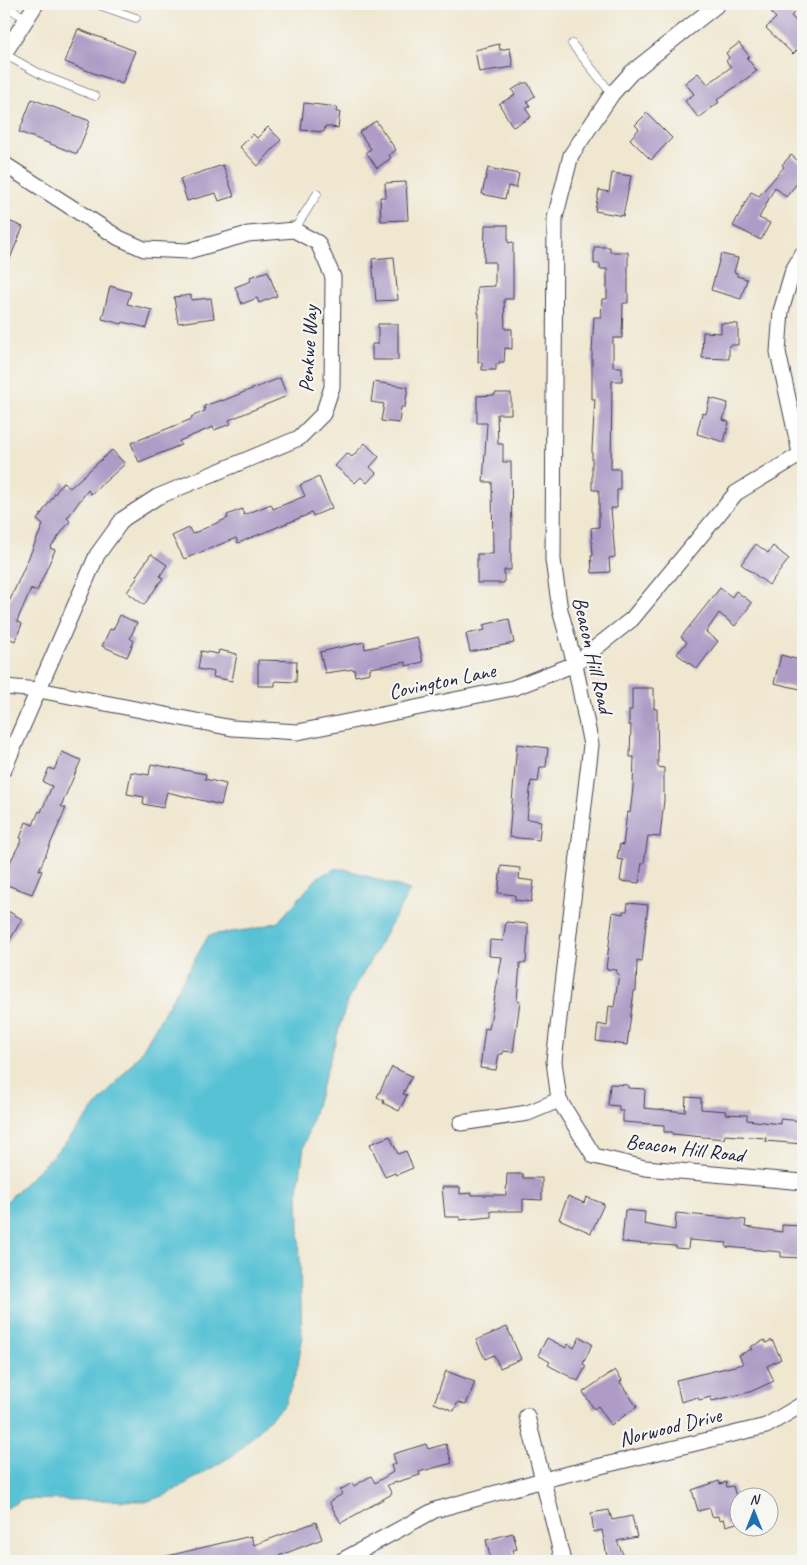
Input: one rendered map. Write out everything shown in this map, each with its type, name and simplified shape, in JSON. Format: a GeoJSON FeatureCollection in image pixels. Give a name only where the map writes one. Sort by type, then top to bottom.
{"type":"FeatureCollection","features":[{"type":"Feature","properties":{"kind":"street"},"geometry":{"type":"LineString","coordinates":[[4,54],[36,4]]}},
{"type":"Feature","properties":{"kind":"street","name":"Beacon Hill Road"},"geometry":{"type":"LineString","coordinates":[[718,4],[631,73],[612,94],[571,155],[555,218],[553,560],[560,610],[575,664],[591,745],[554,1061],[559,1100],[594,1156],[645,1168],[803,1182]]}},
{"type":"Feature","properties":{"kind":"street"},"geometry":{"type":"LineString","coordinates":[[4,164],[119,238],[144,249],[188,251],[248,234],[294,230]]}},
{"type":"Feature","properties":{"kind":"street","name":"Penkwe Way"},"geometry":{"type":"LineString","coordinates":[[4,768],[98,555],[123,519],[157,496],[299,438],[324,414],[332,387],[333,277],[318,243],[294,230]]}},
{"type":"Feature","properties":{"kind":"street"},"geometry":{"type":"LineString","coordinates":[[802,453],[778,352],[781,311],[793,270],[803,253]]}},
{"type":"Feature","properties":{"kind":"street","name":"Covington Lane"},"geometry":{"type":"LineString","coordinates":[[4,687],[39,690],[232,728],[298,732],[513,688],[575,664],[632,619],[736,493],[802,453]]}},
{"type":"Feature","properties":{"kind":"street"},"geometry":{"type":"LineString","coordinates":[[461,1123],[528,1112],[559,1100]]}},
{"type":"Feature","properties":{"kind":"street","name":"Norwood Drive"},"geometry":{"type":"LineString","coordinates":[[341,1561],[435,1510],[543,1480],[766,1426],[803,1404]]}},
{"type":"Feature","properties":{"kind":"street"},"geometry":{"type":"LineString","coordinates":[[527,1416],[563,1561]]}},
{"type":"Feature","properties":{"kind":"lane"},"geometry":{"type":"LineString","coordinates":[[96,4],[136,18]]}},
{"type":"Feature","properties":{"kind":"lane"},"geometry":{"type":"LineString","coordinates":[[4,5],[27,19]]}},
{"type":"Feature","properties":{"kind":"lane"},"geometry":{"type":"LineString","coordinates":[[572,44],[612,94]]}},
{"type":"Feature","properties":{"kind":"lane"},"geometry":{"type":"LineString","coordinates":[[4,54],[44,76],[95,96]]}},
{"type":"Feature","properties":{"kind":"lane"},"geometry":{"type":"LineString","coordinates":[[294,230],[317,194]]}},
{"type":"Feature","properties":{"kind":"water"},"geometry":{"type":"Polygon","coordinates":[[[335,869],[345,869],[410,890],[347,1002],[304,1146],[298,1190],[302,1341],[297,1369],[285,1404],[235,1454],[168,1494],[148,1501],[22,1499],[4,1510],[4,1204],[67,1141],[140,1054],[209,935],[254,929],[278,922],[318,877],[335,869]]]}},
{"type":"Feature","properties":{"kind":"building"},"geometry":{"type":"Polygon","coordinates":[[[780,4],[784,4],[794,13],[791,16],[803,28],[803,32],[797,39],[803,44],[793,54],[766,28],[776,18],[771,13],[780,4]]]}},
{"type":"Feature","properties":{"kind":"building"},"geometry":{"type":"Polygon","coordinates":[[[78,29],[135,51],[122,84],[65,62],[78,29]]]}},
{"type":"Feature","properties":{"kind":"building"},"geometry":{"type":"Polygon","coordinates":[[[739,43],[757,71],[717,100],[719,102],[699,118],[685,101],[694,94],[685,83],[698,73],[708,84],[731,67],[726,61],[729,58],[726,53],[739,43]]]}},
{"type":"Feature","properties":{"kind":"building"},"geometry":{"type":"Polygon","coordinates":[[[499,44],[500,50],[510,48],[513,67],[479,72],[475,50],[499,44]]]}},
{"type":"Feature","properties":{"kind":"building"},"geometry":{"type":"Polygon","coordinates":[[[523,83],[528,83],[535,96],[527,101],[530,106],[526,109],[531,117],[513,127],[499,104],[515,95],[512,90],[523,83]]]}},
{"type":"Feature","properties":{"kind":"building"},"geometry":{"type":"Polygon","coordinates":[[[32,99],[90,121],[77,154],[19,132],[32,99]]]}},
{"type":"Feature","properties":{"kind":"building"},"geometry":{"type":"Polygon","coordinates":[[[304,103],[337,107],[336,112],[340,112],[338,128],[325,126],[324,132],[301,130],[304,103]]]}},
{"type":"Feature","properties":{"kind":"building"},"geometry":{"type":"Polygon","coordinates":[[[647,113],[672,138],[651,160],[630,139],[639,129],[635,125],[647,113]]]}},
{"type":"Feature","properties":{"kind":"building"},"geometry":{"type":"Polygon","coordinates":[[[376,121],[396,150],[389,155],[391,158],[377,168],[366,152],[371,149],[359,132],[376,121]]]}},
{"type":"Feature","properties":{"kind":"building"},"geometry":{"type":"Polygon","coordinates":[[[268,127],[281,140],[258,166],[240,147],[253,134],[257,138],[268,127]]]}},
{"type":"Feature","properties":{"kind":"building"},"geometry":{"type":"Polygon","coordinates":[[[791,155],[803,165],[803,176],[786,197],[775,187],[759,218],[770,223],[761,240],[733,226],[751,192],[759,196],[784,167],[782,165],[791,155]]]}},
{"type":"Feature","properties":{"kind":"building"},"geometry":{"type":"Polygon","coordinates":[[[223,165],[234,196],[219,201],[216,193],[187,201],[180,179],[223,165]]]}},
{"type":"Feature","properties":{"kind":"building"},"geometry":{"type":"Polygon","coordinates":[[[488,168],[519,174],[516,188],[508,186],[505,199],[482,194],[488,168]]]}},
{"type":"Feature","properties":{"kind":"building"},"geometry":{"type":"Polygon","coordinates":[[[612,173],[631,176],[623,216],[595,211],[599,190],[609,192],[612,173]]]}},
{"type":"Feature","properties":{"kind":"building"},"geometry":{"type":"Polygon","coordinates":[[[406,182],[408,220],[381,221],[380,197],[386,197],[385,183],[406,182]]]}},
{"type":"Feature","properties":{"kind":"building"},"geometry":{"type":"Polygon","coordinates":[[[4,219],[23,227],[4,273],[4,219]]]}},
{"type":"Feature","properties":{"kind":"building"},"geometry":{"type":"Polygon","coordinates":[[[485,225],[508,225],[508,243],[513,242],[513,299],[504,299],[505,329],[512,329],[512,349],[505,348],[504,362],[499,362],[499,365],[496,364],[496,370],[482,370],[482,362],[478,362],[479,313],[477,287],[495,286],[495,262],[484,262],[485,225]]]}},
{"type":"Feature","properties":{"kind":"building"},"geometry":{"type":"Polygon","coordinates":[[[594,247],[610,247],[610,252],[628,252],[628,303],[623,303],[622,338],[613,338],[613,367],[622,367],[622,381],[612,381],[611,469],[620,469],[620,490],[617,490],[617,508],[611,508],[615,557],[609,558],[610,572],[592,573],[591,528],[599,527],[599,490],[592,490],[595,399],[592,399],[592,352],[594,317],[601,317],[602,299],[607,299],[607,269],[600,269],[600,264],[594,264],[594,247]]]}},
{"type":"Feature","properties":{"kind":"building"},"geometry":{"type":"Polygon","coordinates":[[[721,254],[738,258],[734,272],[737,273],[737,276],[747,279],[741,299],[711,290],[721,254]]]}},
{"type":"Feature","properties":{"kind":"building"},"geometry":{"type":"Polygon","coordinates":[[[394,257],[398,300],[376,301],[372,259],[394,257]]]}},
{"type":"Feature","properties":{"kind":"building"},"geometry":{"type":"Polygon","coordinates":[[[268,271],[277,296],[259,303],[257,298],[242,304],[235,287],[251,281],[250,277],[268,271]]]}},
{"type":"Feature","properties":{"kind":"building"},"geometry":{"type":"Polygon","coordinates":[[[110,286],[131,292],[127,304],[152,310],[147,328],[102,319],[110,286]]]}},
{"type":"Feature","properties":{"kind":"building"},"geometry":{"type":"Polygon","coordinates":[[[191,295],[191,300],[211,298],[214,318],[178,323],[174,297],[191,295]]]}},
{"type":"Feature","properties":{"kind":"building"},"geometry":{"type":"Polygon","coordinates":[[[721,323],[738,324],[738,345],[729,345],[729,359],[702,358],[703,332],[721,333],[721,323]]]}},
{"type":"Feature","properties":{"kind":"building"},"geometry":{"type":"Polygon","coordinates":[[[378,324],[398,324],[398,360],[372,360],[372,344],[378,344],[378,324]]]}},
{"type":"Feature","properties":{"kind":"building"},"geometry":{"type":"Polygon","coordinates":[[[280,378],[287,396],[229,420],[231,424],[214,430],[213,427],[179,441],[181,445],[139,462],[131,443],[192,419],[191,417],[205,411],[204,406],[222,401],[280,378]]]}},
{"type":"Feature","properties":{"kind":"building"},"geometry":{"type":"Polygon","coordinates":[[[374,382],[408,387],[405,407],[401,407],[399,423],[381,421],[384,404],[371,402],[374,382]]]}},
{"type":"Feature","properties":{"kind":"building"},"geometry":{"type":"Polygon","coordinates":[[[495,393],[511,393],[511,414],[497,414],[498,444],[503,444],[503,462],[511,462],[511,570],[504,570],[504,583],[477,583],[477,554],[493,554],[492,482],[483,482],[487,423],[477,423],[477,396],[495,395],[495,393]]]}},
{"type":"Feature","properties":{"kind":"building"},"geometry":{"type":"Polygon","coordinates":[[[710,398],[728,403],[723,420],[729,422],[724,442],[697,434],[702,413],[706,414],[710,398]]]}},
{"type":"Feature","properties":{"kind":"building"},"geometry":{"type":"Polygon","coordinates":[[[365,443],[379,457],[370,467],[376,473],[367,483],[361,477],[355,483],[335,466],[347,453],[352,457],[365,443]]]}},
{"type":"Feature","properties":{"kind":"building"},"geometry":{"type":"Polygon","coordinates":[[[112,450],[125,464],[91,494],[88,490],[67,518],[70,521],[50,548],[55,550],[37,591],[31,589],[17,621],[22,624],[15,641],[4,636],[4,607],[7,599],[10,600],[43,525],[37,520],[63,482],[70,488],[112,450]]]}},
{"type":"Feature","properties":{"kind":"building"},"geometry":{"type":"Polygon","coordinates":[[[319,477],[332,508],[313,516],[312,513],[238,543],[236,538],[184,559],[172,536],[189,528],[192,534],[228,518],[227,515],[242,509],[244,515],[271,504],[273,509],[305,496],[300,485],[319,477]]]}},
{"type":"Feature","properties":{"kind":"building"},"geometry":{"type":"Polygon","coordinates":[[[756,544],[768,553],[773,546],[789,559],[769,585],[741,564],[756,544]]]}},
{"type":"Feature","properties":{"kind":"building"},"geometry":{"type":"Polygon","coordinates":[[[151,554],[167,565],[160,576],[163,578],[144,605],[127,592],[151,554]]]}},
{"type":"Feature","properties":{"kind":"building"},"geometry":{"type":"Polygon","coordinates":[[[720,588],[732,597],[736,591],[752,603],[735,626],[719,613],[706,632],[718,641],[697,669],[677,654],[687,642],[681,637],[720,588]]]}},
{"type":"Feature","properties":{"kind":"building"},"geometry":{"type":"Polygon","coordinates":[[[120,615],[137,623],[130,638],[134,641],[127,657],[102,646],[110,629],[113,630],[120,615]]]}},
{"type":"Feature","properties":{"kind":"building"},"geometry":{"type":"Polygon","coordinates":[[[509,619],[514,643],[470,652],[466,634],[485,630],[483,625],[509,619]]]}},
{"type":"Feature","properties":{"kind":"building"},"geometry":{"type":"Polygon","coordinates":[[[417,637],[423,662],[406,666],[406,662],[370,668],[370,673],[355,676],[354,669],[325,673],[320,652],[364,642],[365,649],[417,637]]]}},
{"type":"Feature","properties":{"kind":"building"},"geometry":{"type":"Polygon","coordinates":[[[219,650],[237,654],[232,681],[213,677],[214,672],[198,669],[201,651],[218,654],[219,650]]]}},
{"type":"Feature","properties":{"kind":"building"},"geometry":{"type":"Polygon","coordinates":[[[781,655],[803,661],[800,689],[774,683],[781,655]]]}},
{"type":"Feature","properties":{"kind":"building"},"geometry":{"type":"Polygon","coordinates":[[[258,660],[297,661],[296,682],[275,681],[275,686],[258,686],[258,660]]]}},
{"type":"Feature","properties":{"kind":"building"},"geometry":{"type":"Polygon","coordinates":[[[632,688],[654,688],[654,709],[657,709],[658,767],[664,768],[664,800],[660,837],[648,836],[639,883],[620,881],[623,860],[617,859],[620,844],[623,845],[627,812],[630,813],[633,788],[634,757],[630,757],[631,725],[629,725],[629,710],[632,710],[632,688]]]}},
{"type":"Feature","properties":{"kind":"building"},"geometry":{"type":"Polygon","coordinates":[[[517,744],[548,748],[546,767],[540,767],[538,782],[531,781],[527,819],[541,821],[539,840],[509,837],[517,744]]]}},
{"type":"Feature","properties":{"kind":"building"},"geometry":{"type":"Polygon","coordinates":[[[62,752],[81,760],[61,806],[66,808],[39,870],[42,871],[32,894],[4,884],[4,874],[22,839],[20,838],[26,822],[33,825],[39,811],[41,812],[52,786],[43,782],[49,768],[54,770],[62,752]]]}},
{"type":"Feature","properties":{"kind":"building"},"geometry":{"type":"Polygon","coordinates":[[[151,764],[206,774],[205,779],[226,784],[221,805],[167,792],[163,808],[143,804],[144,797],[127,794],[131,772],[149,775],[151,764]]]}},
{"type":"Feature","properties":{"kind":"building"},"geometry":{"type":"Polygon","coordinates":[[[501,866],[520,868],[519,879],[534,881],[531,902],[515,900],[515,895],[498,893],[501,866]]]}},
{"type":"Feature","properties":{"kind":"building"},"geometry":{"type":"Polygon","coordinates":[[[628,903],[648,905],[642,962],[637,961],[636,991],[634,991],[627,1045],[596,1041],[598,1024],[607,1026],[609,1006],[614,1007],[619,974],[616,973],[617,970],[606,969],[613,912],[623,914],[623,911],[627,911],[628,903]]]}},
{"type":"Feature","properties":{"kind":"building"},"geometry":{"type":"Polygon","coordinates":[[[4,909],[22,919],[4,950],[4,909]]]}},
{"type":"Feature","properties":{"kind":"building"},"geometry":{"type":"Polygon","coordinates":[[[506,922],[528,924],[526,963],[520,963],[517,1001],[520,1002],[513,1052],[503,1051],[503,1054],[499,1054],[496,1070],[480,1068],[485,1028],[489,1029],[502,957],[489,956],[490,940],[503,941],[506,922]]]}},
{"type":"Feature","properties":{"kind":"building"},"geometry":{"type":"Polygon","coordinates":[[[392,1067],[412,1076],[403,1094],[407,1095],[399,1111],[383,1103],[384,1101],[377,1097],[392,1067]]]}},
{"type":"Feature","properties":{"kind":"building"},"geometry":{"type":"Polygon","coordinates":[[[610,1084],[628,1085],[628,1088],[645,1089],[644,1108],[685,1112],[686,1097],[701,1098],[701,1109],[726,1111],[725,1114],[747,1115],[747,1120],[780,1124],[780,1119],[803,1121],[803,1144],[765,1141],[766,1138],[725,1135],[724,1139],[672,1134],[672,1132],[664,1132],[664,1125],[623,1122],[623,1111],[619,1111],[619,1106],[608,1105],[610,1084]]]}},
{"type":"Feature","properties":{"kind":"building"},"geometry":{"type":"Polygon","coordinates":[[[390,1136],[398,1154],[406,1151],[413,1168],[385,1177],[370,1144],[390,1136]]]}},
{"type":"Feature","properties":{"kind":"building"},"geometry":{"type":"Polygon","coordinates":[[[507,1174],[523,1174],[523,1178],[542,1178],[542,1200],[523,1199],[523,1211],[491,1211],[491,1217],[460,1220],[460,1217],[445,1217],[442,1187],[460,1187],[460,1194],[506,1195],[507,1174]]]}},
{"type":"Feature","properties":{"kind":"building"},"geometry":{"type":"Polygon","coordinates":[[[568,1196],[584,1203],[586,1197],[604,1204],[591,1233],[559,1219],[568,1196]]]}},
{"type":"Feature","properties":{"kind":"building"},"geometry":{"type":"Polygon","coordinates":[[[625,1210],[645,1212],[644,1224],[675,1230],[676,1213],[746,1220],[745,1227],[782,1232],[782,1225],[802,1226],[803,1258],[781,1257],[781,1252],[726,1247],[727,1243],[689,1240],[688,1249],[676,1248],[676,1246],[622,1242],[625,1210]]]}},
{"type":"Feature","properties":{"kind":"building"},"geometry":{"type":"Polygon","coordinates":[[[507,1327],[521,1359],[500,1368],[494,1355],[485,1359],[476,1340],[507,1327]]]}},
{"type":"Feature","properties":{"kind":"building"},"geometry":{"type":"Polygon","coordinates":[[[580,1337],[592,1344],[583,1364],[586,1366],[578,1381],[548,1365],[550,1362],[538,1355],[547,1338],[566,1348],[568,1344],[574,1348],[580,1337]]]}},
{"type":"Feature","properties":{"kind":"building"},"geometry":{"type":"Polygon","coordinates":[[[765,1340],[766,1343],[772,1340],[781,1359],[767,1366],[774,1381],[750,1392],[712,1401],[711,1397],[699,1400],[698,1397],[681,1402],[676,1380],[743,1364],[739,1355],[765,1340]]]}},
{"type":"Feature","properties":{"kind":"building"},"geometry":{"type":"Polygon","coordinates":[[[615,1370],[622,1380],[620,1382],[637,1407],[611,1425],[598,1406],[594,1409],[583,1392],[615,1370]]]}},
{"type":"Feature","properties":{"kind":"building"},"geometry":{"type":"Polygon","coordinates":[[[446,1371],[475,1382],[466,1405],[458,1402],[454,1411],[434,1403],[446,1371]]]}},
{"type":"Feature","properties":{"kind":"building"},"geometry":{"type":"Polygon","coordinates":[[[426,1444],[428,1449],[446,1444],[452,1463],[419,1472],[420,1475],[387,1485],[392,1494],[341,1523],[329,1502],[342,1494],[340,1490],[352,1483],[354,1486],[371,1476],[375,1483],[393,1472],[391,1465],[396,1464],[393,1454],[426,1444]]]}},
{"type":"Feature","properties":{"kind":"building"},"geometry":{"type":"Polygon","coordinates":[[[719,1481],[720,1484],[726,1482],[727,1487],[733,1486],[734,1488],[730,1488],[730,1525],[726,1526],[724,1519],[719,1520],[718,1516],[712,1517],[710,1508],[698,1511],[692,1490],[719,1481]]]}},
{"type":"Feature","properties":{"kind":"building"},"geometry":{"type":"Polygon","coordinates":[[[609,1510],[612,1520],[632,1516],[637,1537],[617,1541],[626,1561],[608,1561],[602,1530],[594,1532],[591,1513],[609,1510]]]}},
{"type":"Feature","properties":{"kind":"building"},"geometry":{"type":"Polygon","coordinates":[[[316,1522],[322,1539],[266,1561],[164,1561],[163,1557],[251,1536],[254,1545],[316,1522]]]}},
{"type":"Feature","properties":{"kind":"building"},"geometry":{"type":"Polygon","coordinates":[[[513,1533],[517,1549],[513,1550],[515,1561],[491,1561],[486,1540],[513,1533]]]}}]}
